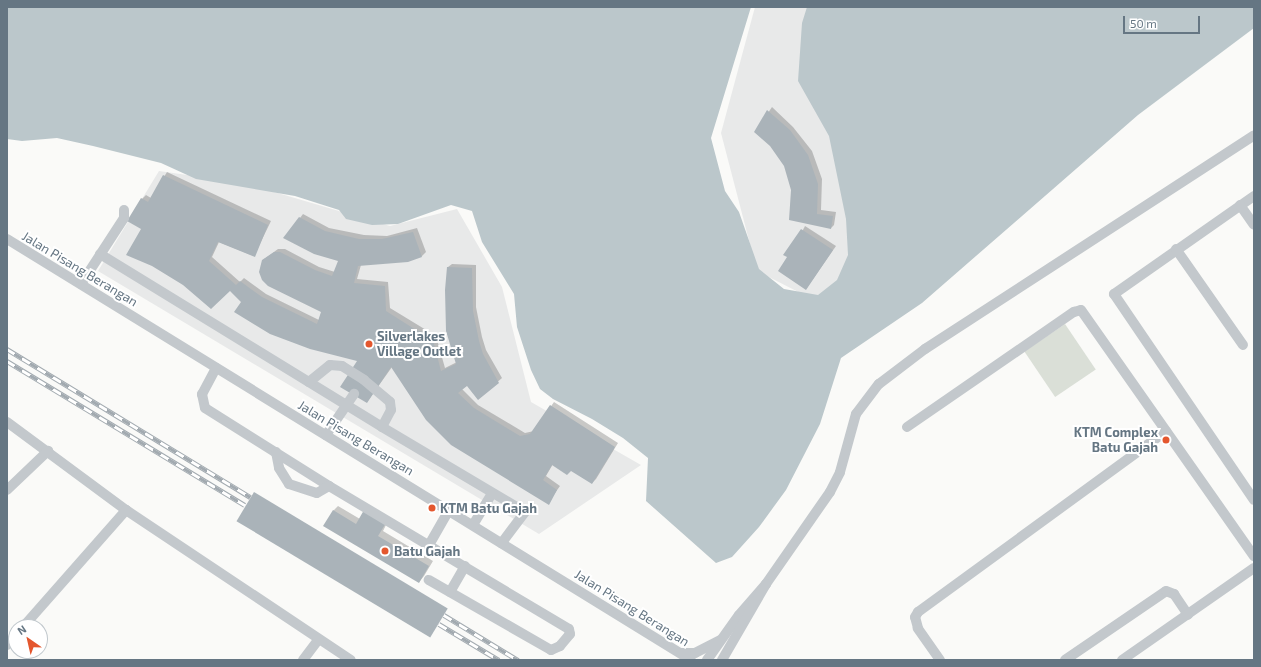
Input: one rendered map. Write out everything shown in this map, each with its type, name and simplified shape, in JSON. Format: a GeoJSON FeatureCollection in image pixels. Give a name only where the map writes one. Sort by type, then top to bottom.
{"type":"FeatureCollection","features":[{"type":"Feature","properties":{"kind":"street"},"geometry":{"type":"LineString","coordinates":[[707,660],[725,634],[766,584],[830,492],[840,472],[856,414],[872,391],[889,375],[925,348],[1254,135]]}},
{"type":"Feature","properties":{"kind":"street"},"geometry":{"type":"LineString","coordinates":[[1254,196],[1115,291],[1114,296],[1254,500]]}},
{"type":"Feature","properties":{"kind":"street"},"geometry":{"type":"LineString","coordinates":[[1240,205],[1254,225]]}},
{"type":"Feature","properties":{"kind":"street"},"geometry":{"type":"LineString","coordinates":[[81,284],[124,218],[124,210]]}},
{"type":"Feature","properties":{"kind":"street","name":"Jalan Pisang Berangan"},"geometry":{"type":"LineString","coordinates":[[7,239],[691,660]]}},
{"type":"Feature","properties":{"kind":"street"},"geometry":{"type":"LineString","coordinates":[[1176,249],[1243,345]]}},
{"type":"Feature","properties":{"kind":"street"},"geometry":{"type":"LineString","coordinates":[[100,254],[382,428],[525,512],[502,543]]}},
{"type":"Feature","properties":{"kind":"street"},"geometry":{"type":"LineString","coordinates":[[907,427],[1074,312],[1081,310],[1254,556]]}},
{"type":"Feature","properties":{"kind":"street"},"geometry":{"type":"LineString","coordinates":[[309,382],[330,365],[342,366],[375,388],[390,402],[391,410],[382,428]]}},
{"type":"Feature","properties":{"kind":"street"},"geometry":{"type":"LineString","coordinates":[[216,368],[202,394],[202,401],[205,408],[329,486],[569,629],[570,634],[560,646],[551,650],[429,580]]}},
{"type":"Feature","properties":{"kind":"street"},"geometry":{"type":"LineString","coordinates":[[326,435],[354,394]]}},
{"type":"Feature","properties":{"kind":"street"},"geometry":{"type":"LineString","coordinates":[[7,422],[126,510],[351,660]]}},
{"type":"Feature","properties":{"kind":"street"},"geometry":{"type":"LineString","coordinates":[[940,660],[918,628],[915,617],[918,612],[1166,431]]}},
{"type":"Feature","properties":{"kind":"street"},"geometry":{"type":"LineString","coordinates":[[7,490],[48,451]]}},
{"type":"Feature","properties":{"kind":"street"},"geometry":{"type":"LineString","coordinates":[[276,452],[279,468],[289,484],[317,493],[329,486]]}},
{"type":"Feature","properties":{"kind":"street"},"geometry":{"type":"LineString","coordinates":[[473,525],[492,493]]}},
{"type":"Feature","properties":{"kind":"street"},"geometry":{"type":"LineString","coordinates":[[30,619],[126,510]]}},
{"type":"Feature","properties":{"kind":"street"},"geometry":{"type":"LineString","coordinates":[[429,545],[449,510]]}},
{"type":"Feature","properties":{"kind":"street"},"geometry":{"type":"LineString","coordinates":[[450,592],[465,566]]}},
{"type":"Feature","properties":{"kind":"street"},"geometry":{"type":"LineString","coordinates":[[1122,660],[1135,656],[1188,615],[1254,568]]}},
{"type":"Feature","properties":{"kind":"street"},"geometry":{"type":"LineString","coordinates":[[722,660],[738,636],[766,584]]}},
{"type":"Feature","properties":{"kind":"street"},"geometry":{"type":"LineString","coordinates":[[1065,660],[1166,591],[1174,594],[1188,615]]}},
{"type":"Feature","properties":{"kind":"street"},"geometry":{"type":"LineString","coordinates":[[679,652],[695,653],[725,634],[738,636]]}},
{"type":"Feature","properties":{"kind":"street"},"geometry":{"type":"LineString","coordinates":[[303,660],[319,639]]}},
{"type":"Feature","properties":{"kind":"street"},"geometry":{"type":"LineString","coordinates":[[730,660],[731,646]]}},
{"type":"Feature","properties":{"kind":"shaded area"},"geometry":{"type":"Polygon","coordinates":[[[7,7],[751,7],[711,138],[725,191],[739,212],[759,269],[784,289],[818,295],[837,280],[848,255],[846,219],[829,136],[798,81],[802,23],[807,7],[1254,7],[1254,28],[1138,115],[922,303],[841,358],[820,424],[786,490],[759,527],[732,557],[716,563],[646,501],[648,458],[623,438],[592,419],[553,399],[540,389],[531,370],[517,327],[514,294],[482,242],[472,211],[451,205],[398,224],[372,225],[346,219],[339,210],[295,196],[196,179],[161,163],[93,146],[57,138],[22,141],[7,139],[7,7]]]}},
{"type":"Feature","properties":{"kind":"shaded area"},"geometry":{"type":"Polygon","coordinates":[[[755,7],[819,7],[860,280],[816,301],[757,271],[721,133],[755,7]]]}},
{"type":"Feature","properties":{"kind":"shaded area","name":"Silverlakes Village Outlet"},"geometry":{"type":"Polygon","coordinates":[[[159,171],[244,183],[390,226],[457,209],[502,287],[531,402],[641,465],[539,534],[98,271],[159,171]]]}},
{"type":"Feature","properties":{"kind":"shaded area"},"geometry":{"type":"Polygon","coordinates":[[[1065,324],[1096,370],[1055,397],[1024,351],[1065,324]]]}},
{"type":"Feature","properties":{"kind":"building"},"geometry":{"type":"Polygon","coordinates":[[[767,110],[790,130],[808,155],[818,184],[817,214],[833,216],[831,229],[789,220],[791,190],[784,166],[770,146],[754,132],[767,110]]]}},
{"type":"Feature","properties":{"kind":"building"},"geometry":{"type":"Polygon","coordinates":[[[163,175],[268,225],[255,257],[218,242],[209,261],[236,285],[240,281],[262,297],[317,324],[321,312],[268,286],[262,280],[259,272],[262,260],[274,252],[280,252],[315,270],[332,276],[338,261],[314,254],[283,238],[299,217],[325,231],[359,239],[382,239],[413,232],[422,257],[408,262],[358,266],[354,283],[385,286],[386,311],[416,330],[426,333],[433,340],[441,371],[456,364],[446,331],[445,290],[447,267],[472,268],[473,311],[479,341],[483,354],[499,383],[478,400],[467,386],[458,393],[474,408],[520,436],[530,434],[550,405],[615,447],[592,484],[571,471],[567,475],[552,465],[543,480],[557,490],[549,505],[451,445],[426,420],[391,367],[367,403],[340,387],[357,361],[310,349],[270,334],[234,312],[241,302],[230,291],[211,309],[183,285],[152,266],[126,255],[141,229],[127,221],[141,198],[148,202],[163,175]]]}},
{"type":"Feature","properties":{"kind":"building"},"geometry":{"type":"Polygon","coordinates":[[[801,229],[833,250],[806,290],[778,271],[787,257],[783,255],[801,229]]]}},
{"type":"Feature","properties":{"kind":"building"},"geometry":{"type":"Polygon","coordinates":[[[254,492],[448,608],[430,638],[236,521],[254,492]]]}},
{"type":"Feature","properties":{"kind":"building","name":"Batu Gajah"},"geometry":{"type":"Polygon","coordinates":[[[333,510],[356,524],[364,510],[386,523],[378,536],[429,566],[419,583],[323,526],[333,510]]]}},
{"type":"Feature","properties":{"kind":"railway"},"geometry":{"type":"LineString","coordinates":[[7,349],[250,497]]}},
{"type":"Feature","properties":{"kind":"railway"},"geometry":{"type":"LineString","coordinates":[[7,361],[245,505]]}},
{"type":"Feature","properties":{"kind":"railway"},"geometry":{"type":"LineString","coordinates":[[444,615],[518,660]]}},
{"type":"Feature","properties":{"kind":"railway"},"geometry":{"type":"LineString","coordinates":[[439,624],[499,660]]}},
{"type":"Feature","properties":{"kind":"place","name":"Silverlakes Village Outlet"},"geometry":{"type":"Point","coordinates":[369,344]}},
{"type":"Feature","properties":{"kind":"place","name":"KTM Complex Batu Gajah"},"geometry":{"type":"Point","coordinates":[1166,440]}},
{"type":"Feature","properties":{"kind":"place","name":"KTM Batu Gajah"},"geometry":{"type":"Point","coordinates":[432,508]}},
{"type":"Feature","properties":{"kind":"place","name":"Batu Gajah"},"geometry":{"type":"Point","coordinates":[385,551]}}]}
